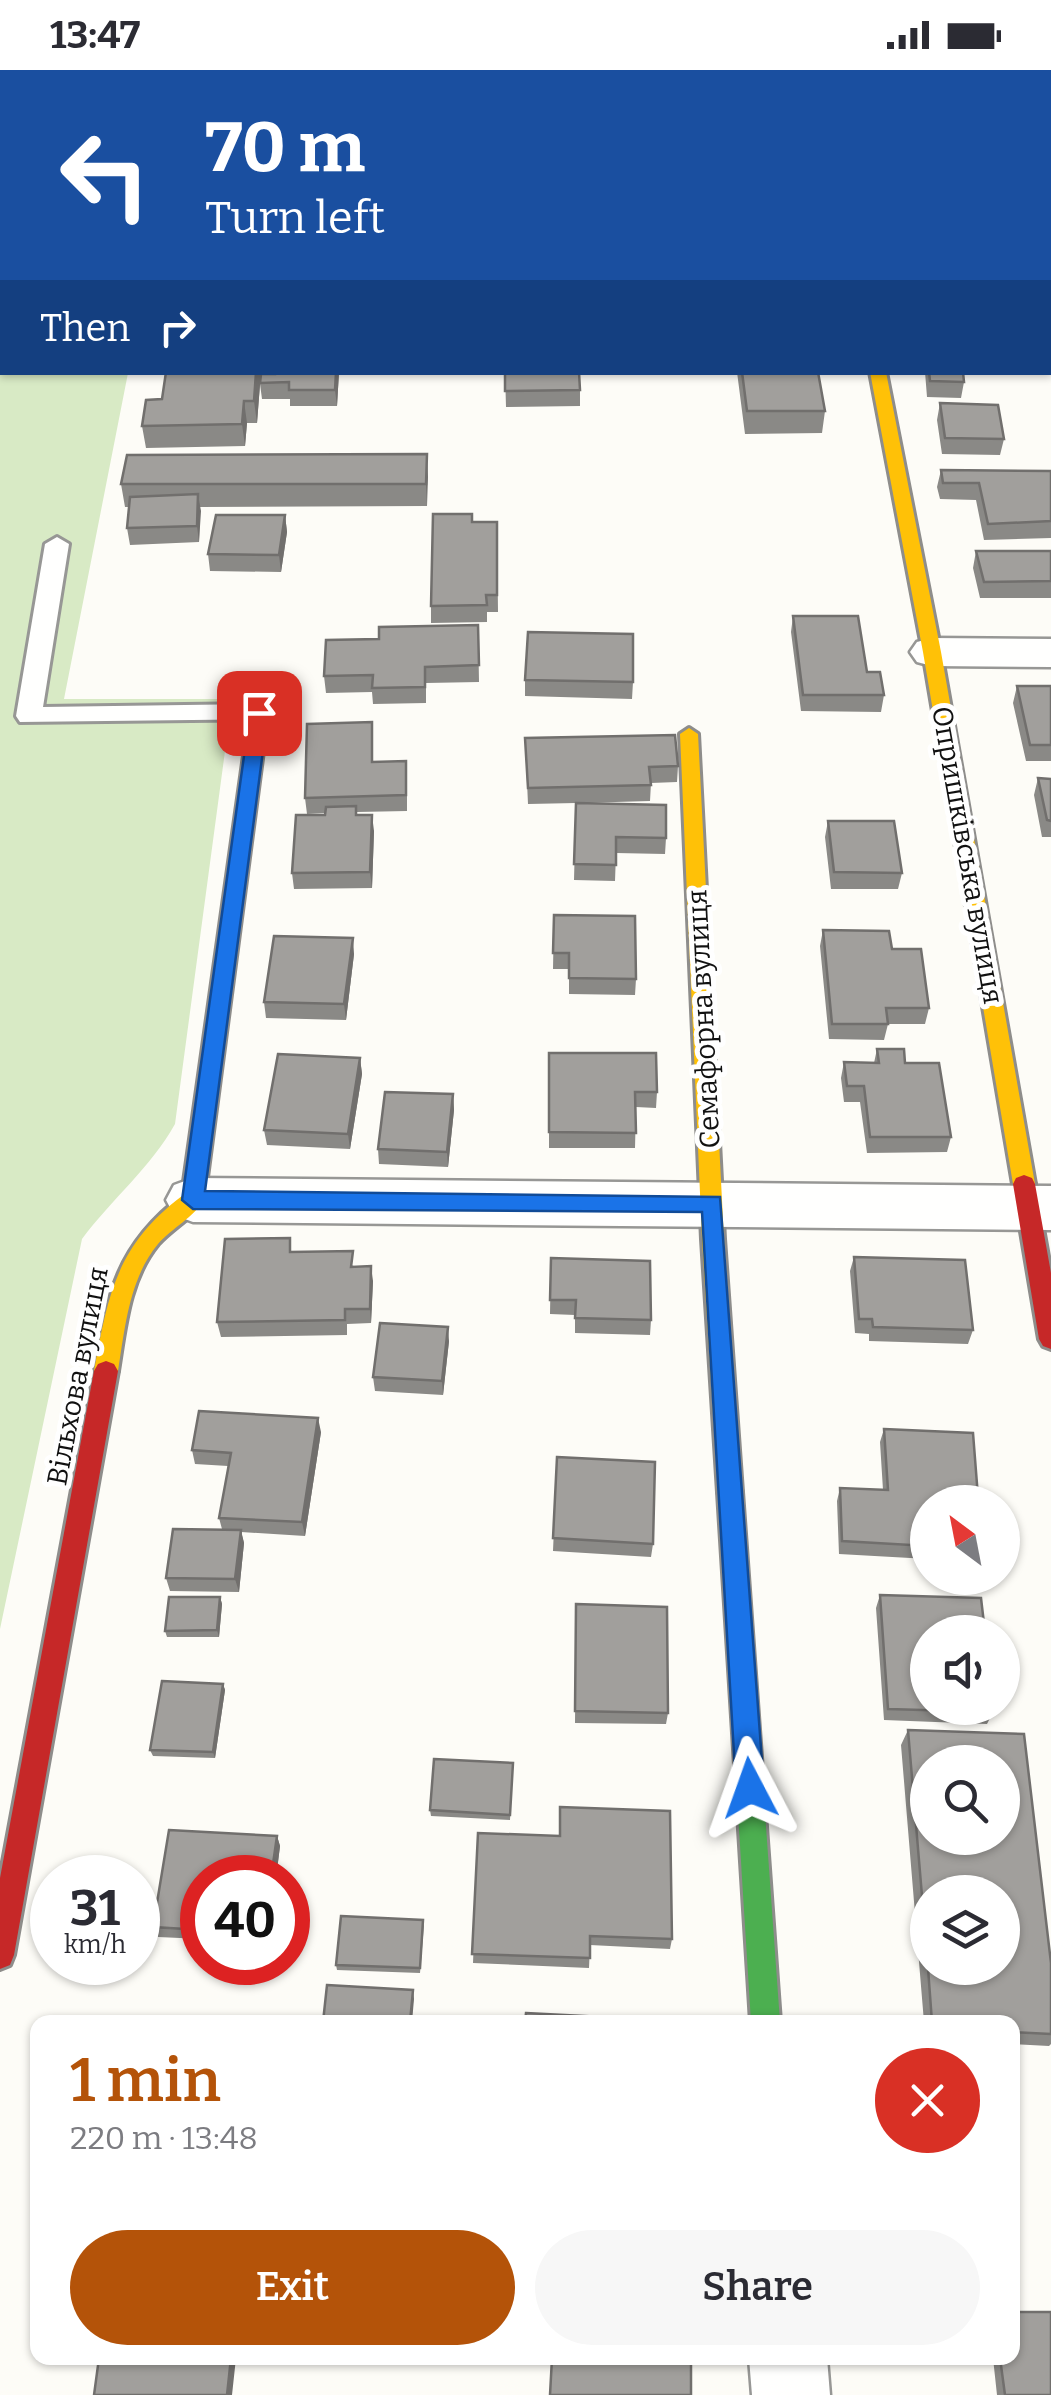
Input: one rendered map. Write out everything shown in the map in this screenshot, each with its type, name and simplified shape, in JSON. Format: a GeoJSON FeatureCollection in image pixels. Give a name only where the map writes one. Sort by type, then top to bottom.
{"type":"FeatureCollection","features":[{"type":"Feature","properties":{"kind":"street","name":"Опришківська вулиця"},"geometry":{"type":"LineString","coordinates":[[879,375],[1040,1208],[1051,1339]]}},
{"type":"Feature","properties":{"kind":"street"},"geometry":{"type":"LineString","coordinates":[[932,652],[1051,653]]}},
{"type":"Feature","properties":{"kind":"street"},"geometry":{"type":"LineString","coordinates":[[259,713],[193,1200],[1040,1208]]}},
{"type":"Feature","properties":{"kind":"street","name":"Семафорна вулиця"},"geometry":{"type":"LineString","coordinates":[[689,734],[712,1204],[766,2015]]}},
{"type":"Feature","properties":{"kind":"street","name":"Вільхова вулиця"},"geometry":{"type":"LineString","coordinates":[[0,1955],[121,1289],[134,1251],[162,1221],[193,1200]]}},
{"type":"Feature","properties":{"kind":"street"},"geometry":{"type":"LineString","coordinates":[[789,2365],[791,2395]]}},
{"type":"Feature","properties":{"kind":"lane"},"geometry":{"type":"LineString","coordinates":[[57,544],[29,716],[259,713]]}},
{"type":"Feature","properties":{"kind":"green space"},"geometry":{"type":"Polygon","coordinates":[[[0,375],[128,375],[64,699],[232,699],[175,1124],[155,1154],[82,1239],[0,1629],[0,375]]]}},
{"type":"Feature","properties":{"kind":"building"},"geometry":{"type":"Polygon","coordinates":[[[166,375],[256,375],[254,401],[244,401],[242,424],[142,426],[146,400],[162,399],[166,375]]]}},
{"type":"Feature","properties":{"kind":"building"},"geometry":{"type":"Polygon","coordinates":[[[261,375],[336,375],[335,390],[289,390],[289,382],[260,383],[261,375]]]}},
{"type":"Feature","properties":{"kind":"building"},"geometry":{"type":"Polygon","coordinates":[[[505,375],[579,375],[580,390],[505,391],[505,375]]]}},
{"type":"Feature","properties":{"kind":"building"},"geometry":{"type":"Polygon","coordinates":[[[742,375],[819,375],[825,411],[747,411],[742,375]]]}},
{"type":"Feature","properties":{"kind":"building"},"geometry":{"type":"Polygon","coordinates":[[[929,375],[963,375],[964,382],[930,381],[929,375]]]}},
{"type":"Feature","properties":{"kind":"building"},"geometry":{"type":"Polygon","coordinates":[[[940,403],[998,405],[1004,439],[945,438],[940,403]]]}},
{"type":"Feature","properties":{"kind":"building"},"geometry":{"type":"Polygon","coordinates":[[[427,454],[426,484],[121,484],[127,455],[427,454]]]}},
{"type":"Feature","properties":{"kind":"building"},"geometry":{"type":"Polygon","coordinates":[[[941,470],[1051,471],[1051,521],[988,524],[979,483],[943,483],[941,470]]]}},
{"type":"Feature","properties":{"kind":"building"},"geometry":{"type":"Polygon","coordinates":[[[198,494],[197,526],[127,528],[130,497],[198,494]]]}},
{"type":"Feature","properties":{"kind":"building"},"geometry":{"type":"Polygon","coordinates":[[[433,514],[472,514],[472,522],[497,522],[497,595],[486,595],[487,605],[431,606],[433,514]]]}},
{"type":"Feature","properties":{"kind":"building"},"geometry":{"type":"Polygon","coordinates":[[[216,515],[285,515],[279,555],[208,554],[216,515]]]}},
{"type":"Feature","properties":{"kind":"building"},"geometry":{"type":"Polygon","coordinates":[[[976,551],[1051,551],[1051,581],[984,582],[976,551]]]}},
{"type":"Feature","properties":{"kind":"building"},"geometry":{"type":"Polygon","coordinates":[[[793,616],[858,616],[867,672],[880,672],[884,695],[803,695],[793,616]]]}},
{"type":"Feature","properties":{"kind":"building"},"geometry":{"type":"Polygon","coordinates":[[[478,625],[479,665],[425,667],[425,687],[372,688],[373,675],[324,676],[326,640],[379,639],[379,627],[478,625]]]}},
{"type":"Feature","properties":{"kind":"building"},"geometry":{"type":"Polygon","coordinates":[[[528,632],[633,634],[633,682],[525,680],[528,632]]]}},
{"type":"Feature","properties":{"kind":"building"},"geometry":{"type":"Polygon","coordinates":[[[1017,686],[1051,686],[1051,745],[1030,745],[1017,686]]]}},
{"type":"Feature","properties":{"kind":"building"},"geometry":{"type":"Polygon","coordinates":[[[372,722],[372,762],[406,761],[406,795],[305,798],[307,724],[372,722]]]}},
{"type":"Feature","properties":{"kind":"building"},"geometry":{"type":"Polygon","coordinates":[[[675,735],[678,766],[649,767],[651,785],[528,788],[525,738],[675,735]]]}},
{"type":"Feature","properties":{"kind":"building"},"geometry":{"type":"Polygon","coordinates":[[[1038,778],[1051,779],[1051,821],[1047,820],[1038,778]]]}},
{"type":"Feature","properties":{"kind":"building"},"geometry":{"type":"Polygon","coordinates":[[[576,803],[666,805],[666,838],[616,837],[616,865],[574,864],[576,803]]]}},
{"type":"Feature","properties":{"kind":"building"},"geometry":{"type":"Polygon","coordinates":[[[356,806],[356,815],[372,815],[370,872],[292,873],[296,815],[325,815],[326,807],[356,806]]]}},
{"type":"Feature","properties":{"kind":"building"},"geometry":{"type":"Polygon","coordinates":[[[828,821],[894,821],[902,873],[834,872],[828,821]]]}},
{"type":"Feature","properties":{"kind":"building"},"geometry":{"type":"Polygon","coordinates":[[[554,915],[635,916],[636,979],[569,978],[569,953],[553,953],[554,915]]]}},
{"type":"Feature","properties":{"kind":"building"},"geometry":{"type":"Polygon","coordinates":[[[823,930],[889,931],[892,949],[921,949],[929,1008],[886,1008],[888,1024],[832,1024],[823,930]]]}},
{"type":"Feature","properties":{"kind":"building"},"geometry":{"type":"Polygon","coordinates":[[[274,936],[353,938],[344,1004],[264,1002],[274,936]]]}},
{"type":"Feature","properties":{"kind":"building"},"geometry":{"type":"Polygon","coordinates":[[[877,1049],[904,1049],[905,1063],[939,1063],[951,1137],[870,1137],[864,1086],[847,1086],[844,1062],[879,1063],[877,1049]]]}},
{"type":"Feature","properties":{"kind":"building"},"geometry":{"type":"Polygon","coordinates":[[[549,1053],[656,1053],[657,1092],[635,1092],[636,1133],[549,1132],[549,1053]]]}},
{"type":"Feature","properties":{"kind":"building"},"geometry":{"type":"Polygon","coordinates":[[[278,1054],[360,1058],[348,1134],[264,1130],[278,1054]]]}},
{"type":"Feature","properties":{"kind":"building"},"geometry":{"type":"Polygon","coordinates":[[[385,1092],[453,1094],[447,1152],[378,1149],[385,1092]]]}},
{"type":"Feature","properties":{"kind":"building"},"geometry":{"type":"Polygon","coordinates":[[[290,1238],[290,1252],[353,1251],[351,1267],[371,1266],[370,1309],[345,1309],[345,1320],[217,1322],[225,1239],[290,1238]]]}},
{"type":"Feature","properties":{"kind":"building"},"geometry":{"type":"Polygon","coordinates":[[[854,1257],[965,1260],[973,1330],[873,1327],[872,1319],[859,1319],[854,1257]]]}},
{"type":"Feature","properties":{"kind":"building"},"geometry":{"type":"Polygon","coordinates":[[[551,1258],[650,1261],[651,1320],[575,1318],[576,1300],[550,1300],[551,1258]]]}},
{"type":"Feature","properties":{"kind":"building"},"geometry":{"type":"Polygon","coordinates":[[[380,1323],[448,1327],[442,1381],[373,1377],[380,1323]]]}},
{"type":"Feature","properties":{"kind":"building"},"geometry":{"type":"Polygon","coordinates":[[[199,1411],[318,1418],[302,1522],[219,1518],[231,1453],[192,1450],[199,1411]]]}},
{"type":"Feature","properties":{"kind":"building"},"geometry":{"type":"Polygon","coordinates":[[[884,1429],[973,1433],[977,1485],[910,1485],[910,1545],[842,1541],[840,1488],[888,1490],[884,1429]]]}},
{"type":"Feature","properties":{"kind":"building"},"geometry":{"type":"Polygon","coordinates":[[[557,1457],[655,1462],[653,1544],[553,1538],[557,1457]]]}},
{"type":"Feature","properties":{"kind":"building"},"geometry":{"type":"Polygon","coordinates":[[[173,1529],[241,1530],[235,1579],[166,1578],[173,1529]]]}},
{"type":"Feature","properties":{"kind":"building"},"geometry":{"type":"Polygon","coordinates":[[[880,1595],[981,1598],[983,1615],[910,1615],[910,1710],[888,1709],[880,1595]]]}},
{"type":"Feature","properties":{"kind":"building"},"geometry":{"type":"Polygon","coordinates":[[[169,1597],[220,1597],[217,1630],[165,1631],[169,1597]]]}},
{"type":"Feature","properties":{"kind":"building"},"geometry":{"type":"Polygon","coordinates":[[[576,1604],[667,1607],[668,1713],[575,1711],[576,1604]]]}},
{"type":"Feature","properties":{"kind":"building"},"geometry":{"type":"Polygon","coordinates":[[[162,1681],[223,1684],[213,1752],[150,1750],[162,1681]]]}},
{"type":"Feature","properties":{"kind":"building"},"geometry":{"type":"Polygon","coordinates":[[[908,1730],[1024,1734],[1051,1963],[1051,2034],[1020,2032],[1020,2015],[931,2015],[929,1985],[1020,1985],[1020,1875],[920,1875],[919,1855],[1020,1855],[1020,1745],[910,1745],[910,1754],[908,1730]]]}},
{"type":"Feature","properties":{"kind":"building"},"geometry":{"type":"Polygon","coordinates":[[[434,1759],[513,1763],[510,1815],[430,1810],[434,1759]]]}},
{"type":"Feature","properties":{"kind":"building"},"geometry":{"type":"Polygon","coordinates":[[[560,1807],[670,1811],[672,1939],[590,1936],[590,1958],[472,1954],[478,1833],[560,1836],[560,1807]]]}},
{"type":"Feature","properties":{"kind":"building"},"geometry":{"type":"Polygon","coordinates":[[[169,1830],[277,1836],[274,1855],[180,1855],[180,1929],[160,1927],[160,1885],[169,1830]]]}},
{"type":"Feature","properties":{"kind":"building"},"geometry":{"type":"Polygon","coordinates":[[[341,1916],[423,1920],[420,1968],[336,1965],[341,1916]]]}},
{"type":"Feature","properties":{"kind":"building"},"geometry":{"type":"Polygon","coordinates":[[[327,1985],[413,1990],[411,2015],[324,2015],[327,1985]]]}},
{"type":"Feature","properties":{"kind":"building"},"geometry":{"type":"Polygon","coordinates":[[[1020,2312],[1051,2312],[1051,2395],[1005,2395],[1001,2365],[1020,2365],[1020,2312]]]}},
{"type":"Feature","properties":{"kind":"building"},"geometry":{"type":"Polygon","coordinates":[[[98,2365],[230,2365],[227,2395],[94,2395],[98,2365]]]}},
{"type":"Feature","properties":{"kind":"building"},"geometry":{"type":"Polygon","coordinates":[[[552,2365],[691,2365],[691,2395],[550,2395],[552,2365]]]}},
{"type":"Feature","properties":{"kind":"traffic: fast"},"geometry":{"type":"LineString","coordinates":[[730,1492],[766,2015]]}},
{"type":"Feature","properties":{"kind":"traffic: slow"},"geometry":{"type":"LineString","coordinates":[[879,375],[932,652],[1024,1184]]}},
{"type":"Feature","properties":{"kind":"traffic: slow"},"geometry":{"type":"LineString","coordinates":[[106,1371],[121,1294],[137,1255],[169,1218],[193,1200],[259,713]]}},
{"type":"Feature","properties":{"kind":"traffic: slow"},"geometry":{"type":"LineString","coordinates":[[689,734],[713,1239],[730,1492]]}},
{"type":"Feature","properties":{"kind":"traffic: jam"},"geometry":{"type":"LineString","coordinates":[[1024,1184],[1051,1339]]}},
{"type":"Feature","properties":{"kind":"traffic: jam"},"geometry":{"type":"LineString","coordinates":[[0,1955],[106,1371]]}},
{"type":"Feature","properties":{"kind":"route"},"geometry":{"type":"LineString","coordinates":[[259,713],[193,1200],[712,1204],[750,1788]]}}]}
